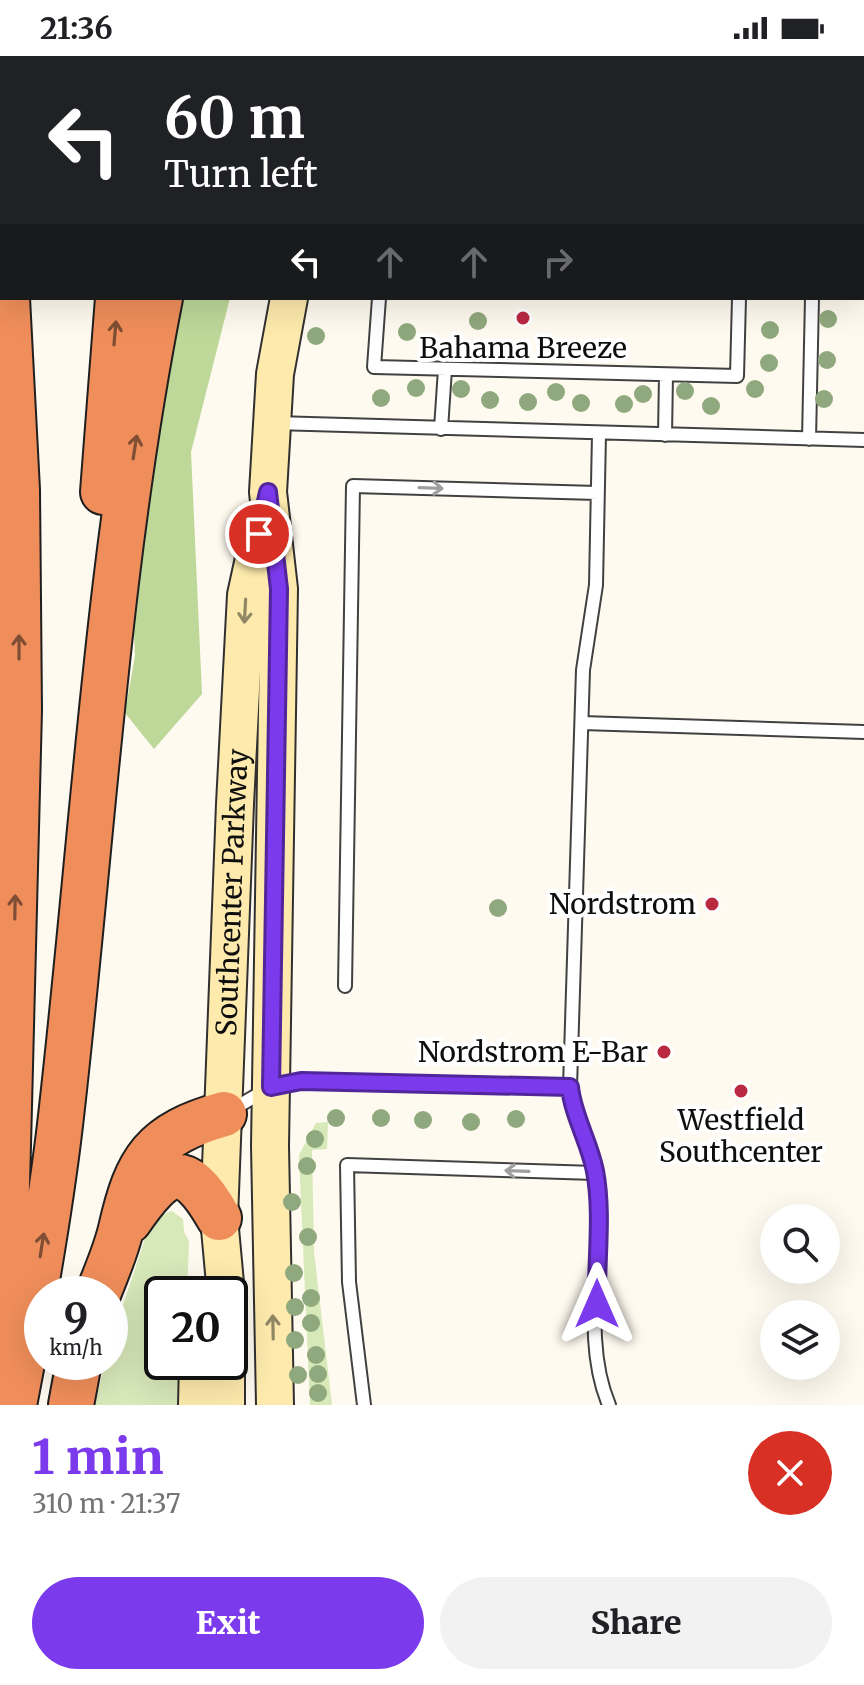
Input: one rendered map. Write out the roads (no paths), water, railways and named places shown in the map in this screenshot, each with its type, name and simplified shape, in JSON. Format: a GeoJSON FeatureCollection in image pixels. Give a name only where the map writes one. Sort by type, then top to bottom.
{"type":"FeatureCollection","features":[{"type":"Feature","properties":{"kind":"highway"},"geometry":{"type":"LineString","coordinates":[[1,1405],[19,710],[17,490],[7,300]]}},
{"type":"Feature","properties":{"kind":"highway"},"geometry":{"type":"LineString","coordinates":[[73,998],[102,569],[103,466],[118,300]]}},
{"type":"Feature","properties":{"kind":"highway"},"geometry":{"type":"LineString","coordinates":[[14,1405],[60,1128],[112,604],[160,300]]}},
{"type":"Feature","properties":{"kind":"highway"},"geometry":{"type":"LineString","coordinates":[[104,1276],[135,1179],[159,1142],[176,1131],[224,1114]]}},
{"type":"Feature","properties":{"kind":"highway"},"geometry":{"type":"LineString","coordinates":[[120,1232],[148,1192],[169,1178],[194,1180],[219,1218]]}},
{"type":"Feature","properties":{"kind":"highway"},"geometry":{"type":"LineString","coordinates":[[71,1405],[76,1380]]}},
{"type":"Feature","properties":{"kind":"main road","name":"Southcenter Parkway"},"geometry":{"type":"LineString","coordinates":[[224,1276],[219,1218],[246,595],[268,492],[275,374],[289,300]]}},
{"type":"Feature","properties":{"kind":"main road","name":"Southcenter Parkway"},"geometry":{"type":"LineString","coordinates":[[268,492],[279,589],[271,1087],[275,1405]]}},
{"type":"Feature","properties":{"kind":"main road"},"geometry":{"type":"LineString","coordinates":[[204,1276],[219,1218]]}},
{"type":"Feature","properties":{"kind":"main road"},"geometry":{"type":"LineString","coordinates":[[197,1405],[198,1380]]}},
{"type":"Feature","properties":{"kind":"main road"},"geometry":{"type":"LineString","coordinates":[[226,1380],[226,1405]]}},
{"type":"Feature","properties":{"kind":"lane"},"geometry":{"type":"LineString","coordinates":[[379,300],[374,367],[737,376],[739,300]]}},
{"type":"Feature","properties":{"kind":"lane"},"geometry":{"type":"LineString","coordinates":[[809,439],[812,300]]}},
{"type":"Feature","properties":{"kind":"lane"},"geometry":{"type":"LineString","coordinates":[[441,429],[445,369]]}},
{"type":"Feature","properties":{"kind":"lane"},"geometry":{"type":"LineString","coordinates":[[665,435],[666,375]]}},
{"type":"Feature","properties":{"kind":"lane"},"geometry":{"type":"LineString","coordinates":[[272,423],[864,440]]}},
{"type":"Feature","properties":{"kind":"lane"},"geometry":{"type":"LineString","coordinates":[[599,434],[596,585],[583,670],[570,1087],[572,1109],[585,1132],[595,1173],[598,1371],[609,1405]]}},
{"type":"Feature","properties":{"kind":"lane"},"geometry":{"type":"LineString","coordinates":[[345,986],[353,486],[597,493]]}},
{"type":"Feature","properties":{"kind":"lane"},"geometry":{"type":"LineString","coordinates":[[582,723],[864,732]]}},
{"type":"Feature","properties":{"kind":"lane"},"geometry":{"type":"LineString","coordinates":[[224,1114],[271,1087],[301,1081],[570,1087]]}},
{"type":"Feature","properties":{"kind":"lane"},"geometry":{"type":"LineString","coordinates":[[364,1405],[349,1282],[347,1165],[595,1173]]}},
{"type":"Feature","properties":{"kind":"place","name":"Bahama Breeze"},"geometry":{"type":"Point","coordinates":[523,318]}},
{"type":"Feature","properties":{"kind":"place","name":"Nordstrom"},"geometry":{"type":"Point","coordinates":[712,904]}},
{"type":"Feature","properties":{"kind":"place","name":"Nordstrom E-Bar"},"geometry":{"type":"Point","coordinates":[664,1052]}},
{"type":"Feature","properties":{"kind":"place","name":"Westfield Southcenter"},"geometry":{"type":"Point","coordinates":[741,1091]}}]}
